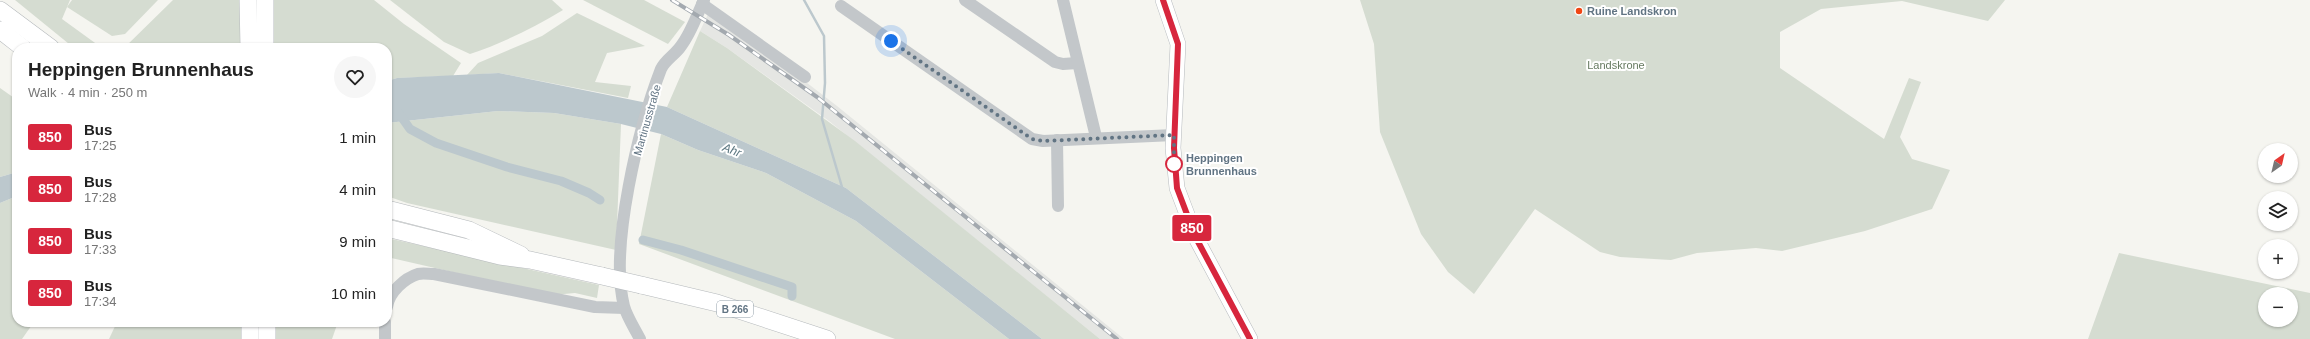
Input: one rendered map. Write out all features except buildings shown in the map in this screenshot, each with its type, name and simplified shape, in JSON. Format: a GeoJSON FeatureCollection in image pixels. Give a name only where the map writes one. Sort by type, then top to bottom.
{"type":"FeatureCollection","features":[{"type":"Feature","properties":{"kind":"highway"},"geometry":{"type":"LineString","coordinates":[[248,0],[249,43]]}},
{"type":"Feature","properties":{"kind":"highway"},"geometry":{"type":"LineString","coordinates":[[265,0],[265,43]]}},
{"type":"Feature","properties":{"kind":"highway"},"geometry":{"type":"LineString","coordinates":[[0,10],[44,43]]}},
{"type":"Feature","properties":{"kind":"highway"},"geometry":{"type":"LineString","coordinates":[[0,30],[17,43]]}},
{"type":"Feature","properties":{"kind":"highway","name":"B 266"},"geometry":{"type":"LineString","coordinates":[[392,210],[469,230],[530,260]]}},
{"type":"Feature","properties":{"kind":"highway","name":"B 266"},"geometry":{"type":"LineString","coordinates":[[392,229],[500,256],[530,260],[717,303],[827,339]]}},
{"type":"Feature","properties":{"kind":"highway"},"geometry":{"type":"LineString","coordinates":[[250,327],[250,339]]}},
{"type":"Feature","properties":{"kind":"highway"},"geometry":{"type":"LineString","coordinates":[[267,327],[267,339]]}},
{"type":"Feature","properties":{"kind":"main road"},"geometry":{"type":"LineString","coordinates":[[1163,0],[1178,44],[1174,135],[1174,163],[1177,188],[1184,210],[1196,238],[1250,339]]}},
{"type":"Feature","properties":{"kind":"street"},"geometry":{"type":"LineString","coordinates":[[965,0],[1055,62],[1063,64],[1077,63]]}},
{"type":"Feature","properties":{"kind":"street"},"geometry":{"type":"LineString","coordinates":[[1063,0],[1077,63],[1092,112],[1096,137]]}},
{"type":"Feature","properties":{"kind":"street","name":"Martinusstraße"},"geometry":{"type":"LineString","coordinates":[[624,308],[622,293],[622,228],[640,138],[662,67],[681,47],[703,2],[805,77]]}},
{"type":"Feature","properties":{"kind":"street"},"geometry":{"type":"LineString","coordinates":[[841,6],[1032,139],[1043,141],[1096,137],[1174,135]]}},
{"type":"Feature","properties":{"kind":"street"},"geometry":{"type":"LineString","coordinates":[[1057,140],[1058,206]]}},
{"type":"Feature","properties":{"kind":"street"},"geometry":{"type":"LineString","coordinates":[[392,296],[405,280],[420,274],[434,274],[596,307],[624,308],[640,339]]}},
{"type":"Feature","properties":{"kind":"street"},"geometry":{"type":"LineString","coordinates":[[385,339],[386,327]]}},
{"type":"Feature","properties":{"kind":"shaded area"},"geometry":{"type":"Polygon","coordinates":[[[709,12],[789,69],[837,106],[1124,339],[1100,339],[829,121],[727,48],[700,31],[709,12]]]}},
{"type":"Feature","properties":{"kind":"green space"},"geometry":{"type":"Polygon","coordinates":[[[15,0],[70,0],[62,19],[95,43],[68,43],[15,0]]]}},
{"type":"Feature","properties":{"kind":"green space"},"geometry":{"type":"Polygon","coordinates":[[[72,0],[158,0],[125,34],[112,36],[67,7],[72,0]]]}},
{"type":"Feature","properties":{"kind":"green space"},"geometry":{"type":"Polygon","coordinates":[[[173,0],[374,0],[404,24],[461,63],[453,76],[397,78],[392,80],[392,43],[129,43],[173,0]]]}},
{"type":"Feature","properties":{"kind":"green space"},"geometry":{"type":"Polygon","coordinates":[[[390,0],[552,0],[563,10],[518,35],[470,54],[444,42],[390,0]]]}},
{"type":"Feature","properties":{"kind":"green space"},"geometry":{"type":"Polygon","coordinates":[[[583,0],[644,0],[685,22],[668,44],[583,0]]]}},
{"type":"Feature","properties":{"kind":"green space","name":"Landskrone"},"geometry":{"type":"Polygon","coordinates":[[[1360,0],[2005,0],[1988,21],[1902,1],[1821,9],[1780,32],[1780,68],[1884,139],[1909,78],[1921,82],[1900,137],[1912,159],[1950,170],[1932,209],[1865,231],[1782,251],[1756,248],[1697,253],[1671,260],[1620,257],[1600,252],[1535,209],[1474,294],[1448,272],[1421,234],[1380,132],[1374,44],[1360,0]]]}},
{"type":"Feature","properties":{"kind":"green space"},"geometry":{"type":"Polygon","coordinates":[[[577,13],[645,46],[607,53],[595,82],[631,86],[628,98],[499,73],[467,75],[478,63],[542,36],[577,13]]]}},
{"type":"Feature","properties":{"kind":"green space"},"geometry":{"type":"Polygon","coordinates":[[[700,31],[727,48],[855,141],[1100,339],[1042,339],[846,188],[667,107],[700,31]]]}},
{"type":"Feature","properties":{"kind":"green space"},"geometry":{"type":"Polygon","coordinates":[[[0,88],[12,96],[12,173],[0,177],[0,88]]]}},
{"type":"Feature","properties":{"kind":"green space"},"geometry":{"type":"Polygon","coordinates":[[[498,111],[554,113],[621,124],[616,250],[407,203],[392,198],[392,122],[498,111]]]}},
{"type":"Feature","properties":{"kind":"green space"},"geometry":{"type":"Polygon","coordinates":[[[661,134],[698,150],[766,173],[856,221],[1009,339],[895,339],[639,244],[661,134]]]}},
{"type":"Feature","properties":{"kind":"green space"},"geometry":{"type":"Polygon","coordinates":[[[12,198],[12,327],[30,327],[22,339],[0,339],[0,203],[12,198]]]}},
{"type":"Feature","properties":{"kind":"green space"},"geometry":{"type":"Polygon","coordinates":[[[392,239],[599,285],[597,298],[575,293],[553,295],[392,258],[392,239]]]}},
{"type":"Feature","properties":{"kind":"green space"},"geometry":{"type":"Polygon","coordinates":[[[2119,253],[2281,287],[2258,287],[2258,327],[2298,327],[2298,290],[2310,293],[2310,339],[2088,339],[2119,253]]]}},
{"type":"Feature","properties":{"kind":"green space"},"geometry":{"type":"Polygon","coordinates":[[[115,327],[336,327],[332,339],[109,339],[115,327]]]}},
{"type":"Feature","properties":{"kind":"water","name":"Ahr"},"geometry":{"type":"Polygon","coordinates":[[[499,73],[667,107],[846,188],[1042,339],[1009,339],[856,221],[766,173],[698,150],[661,134],[621,124],[554,113],[498,111],[392,122],[392,80],[499,73]]]}},
{"type":"Feature","properties":{"kind":"water"},"geometry":{"type":"Polygon","coordinates":[[[12,173],[12,198],[0,203],[0,177],[12,173]]]}},
{"type":"Feature","properties":{"kind":"waterway"},"geometry":{"type":"LineString","coordinates":[[804,0],[824,36],[825,83],[822,119],[842,187]]}},
{"type":"Feature","properties":{"kind":"waterway"},"geometry":{"type":"LineString","coordinates":[[398,112],[410,129],[436,143],[507,167],[561,181],[589,193],[600,200]]}},
{"type":"Feature","properties":{"kind":"waterway"},"geometry":{"type":"LineString","coordinates":[[643,240],[681,250],[792,287],[792,296]]}},
{"type":"Feature","properties":{"kind":"railway"},"geometry":{"type":"LineString","coordinates":[[672,0],[729,35],[817,97],[1117,339]]}},
{"type":"Feature","properties":{"kind":"bus line","name":"850"},"geometry":{"type":"LineString","coordinates":[[1163,0],[1178,44],[1174,135],[1174,163],[1177,188],[1184,210],[1196,238],[1250,339]]}},
{"type":"Feature","properties":{"kind":"place","name":"Ruine Landskron"},"geometry":{"type":"Point","coordinates":[1579,11]}},
{"type":"Feature","properties":{"kind":"place","name":"Heppingen Brunnenhaus"},"geometry":{"type":"Point","coordinates":[1174,164]}},
{"type":"Feature","properties":{"kind":"route"},"geometry":{"type":"LineString","coordinates":[[891,41],[1032,139],[1043,141],[1096,137],[1174,135],[1174,164]]}}]}
